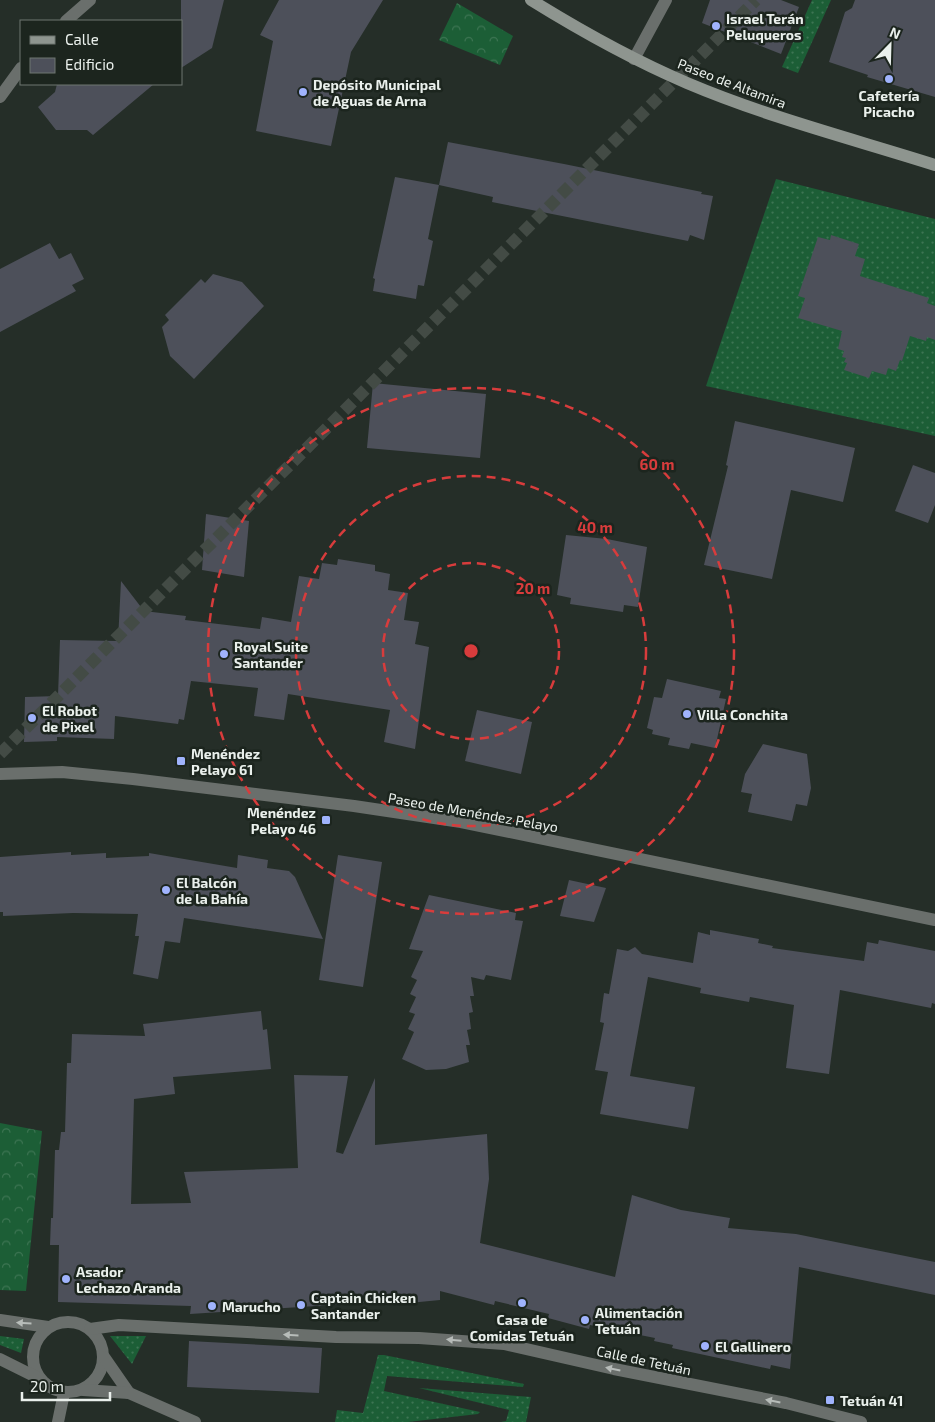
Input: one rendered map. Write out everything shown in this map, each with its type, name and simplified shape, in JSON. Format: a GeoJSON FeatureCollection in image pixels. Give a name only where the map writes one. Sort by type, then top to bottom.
{"type":"FeatureCollection","features":[{"type":"Feature","properties":{"kind":"main road","name":"Paseo de Altamira"},"geometry":{"type":"LineString","coordinates":[[530,0],[634,59],[732,100],[935,166]]}},
{"type":"Feature","properties":{"kind":"street"},"geometry":{"type":"LineString","coordinates":[[67,20],[90,0]]}},
{"type":"Feature","properties":{"kind":"street"},"geometry":{"type":"LineString","coordinates":[[634,59],[666,0]]}},
{"type":"Feature","properties":{"kind":"street"},"geometry":{"type":"LineString","coordinates":[[0,96],[20,69]]}},
{"type":"Feature","properties":{"kind":"street","name":"Paseo de Menéndez Pelayo"},"geometry":{"type":"LineString","coordinates":[[0,774],[62,772],[133,779],[354,806],[461,822],[935,920]]}},
{"type":"Feature","properties":{"kind":"street"},"geometry":{"type":"LineString","coordinates":[[0,1320],[48,1327]]}},
{"type":"Feature","properties":{"kind":"street"},"geometry":{"type":"LineString","coordinates":[[38,1378],[32,1360],[35,1341],[48,1327],[62,1322],[77,1322],[90,1329],[100,1342],[104,1357],[129,1393]]}},
{"type":"Feature","properties":{"kind":"street","name":"Calle de Tetuán"},"geometry":{"type":"LineString","coordinates":[[90,1329],[119,1325],[336,1338],[372,1336],[504,1344],[614,1369],[786,1403],[861,1422]]}},
{"type":"Feature","properties":{"kind":"street"},"geometry":{"type":"LineString","coordinates":[[83,1390],[98,1376],[104,1357]]}},
{"type":"Feature","properties":{"kind":"street"},"geometry":{"type":"LineString","coordinates":[[0,1358],[38,1378],[50,1388],[64,1393],[83,1390],[129,1393],[195,1422]]}},
{"type":"Feature","properties":{"kind":"street"},"geometry":{"type":"LineString","coordinates":[[58,1422],[64,1393]]}},
{"type":"Feature","properties":{"kind":"green space"},"geometry":{"type":"Polygon","coordinates":[[[812,0],[831,0],[798,73],[782,67],[812,0]]]}},
{"type":"Feature","properties":{"kind":"green space"},"geometry":{"type":"Polygon","coordinates":[[[457,3],[513,36],[500,65],[439,40],[457,3]]]}},
{"type":"Feature","properties":{"kind":"green space"},"geometry":{"type":"Polygon","coordinates":[[[776,179],[935,219],[935,436],[706,386],[776,179]]]}},
{"type":"Feature","properties":{"kind":"green space"},"geometry":{"type":"Polygon","coordinates":[[[0,1123],[42,1131],[26,1291],[0,1290],[0,1123]]]}},
{"type":"Feature","properties":{"kind":"green space"},"geometry":{"type":"Polygon","coordinates":[[[0,1336],[24,1339],[21,1353],[0,1345],[0,1336]]]}},
{"type":"Feature","properties":{"kind":"green space"},"geometry":{"type":"Polygon","coordinates":[[[110,1336],[146,1336],[132,1364],[110,1336]]]}},
{"type":"Feature","properties":{"kind":"green space"},"geometry":{"type":"Polygon","coordinates":[[[378,1355],[524,1384],[523,1387],[387,1376],[384,1391],[480,1412],[478,1414],[408,1422],[335,1422],[337,1410],[363,1413],[378,1355]]]}},
{"type":"Feature","properties":{"kind":"green space"},"geometry":{"type":"Polygon","coordinates":[[[419,1388],[531,1397],[526,1422],[501,1422],[506,1421],[509,1410],[419,1388]]]}},
{"type":"Feature","properties":{"kind":"building"},"geometry":{"type":"Polygon","coordinates":[[[181,0],[224,0],[212,48],[182,67],[181,0]]]}},
{"type":"Feature","properties":{"kind":"building","name":"Depósito Municipal de Aguas de Arna"},"geometry":{"type":"Polygon","coordinates":[[[279,0],[383,0],[351,52],[331,146],[256,131],[273,41],[260,35],[279,0]]]}},
{"type":"Feature","properties":{"kind":"building"},"geometry":{"type":"Polygon","coordinates":[[[710,0],[781,0],[799,7],[781,54],[702,23],[710,0]]]}},
{"type":"Feature","properties":{"kind":"building"},"geometry":{"type":"Polygon","coordinates":[[[855,0],[935,0],[935,97],[867,77],[868,75],[829,62],[845,12],[852,8],[855,0]]]}},
{"type":"Feature","properties":{"kind":"building"},"geometry":{"type":"Polygon","coordinates":[[[57,85],[153,85],[93,135],[87,130],[56,130],[38,107],[55,92],[57,85]]]}},
{"type":"Feature","properties":{"kind":"building"},"geometry":{"type":"Polygon","coordinates":[[[448,142],[702,192],[701,194],[713,196],[704,240],[690,235],[688,241],[492,202],[493,197],[439,185],[448,142]]]}},
{"type":"Feature","properties":{"kind":"building"},"geometry":{"type":"Polygon","coordinates":[[[395,177],[439,185],[428,239],[433,241],[424,286],[418,285],[416,299],[373,291],[375,279],[373,278],[395,177]]]}},
{"type":"Feature","properties":{"kind":"building"},"geometry":{"type":"Polygon","coordinates":[[[831,235],[859,244],[855,256],[865,259],[860,276],[929,298],[927,303],[935,306],[935,340],[927,337],[926,341],[910,336],[902,361],[900,360],[896,371],[888,368],[886,375],[872,371],[869,378],[844,370],[847,363],[844,362],[846,358],[842,357],[844,351],[838,349],[842,331],[798,318],[805,298],[798,296],[818,237],[830,240],[831,235]]]}},
{"type":"Feature","properties":{"kind":"building"},"geometry":{"type":"Polygon","coordinates":[[[50,243],[59,259],[71,253],[84,279],[72,285],[76,291],[0,332],[0,269],[50,243]]]}},
{"type":"Feature","properties":{"kind":"building"},"geometry":{"type":"Polygon","coordinates":[[[213,274],[242,282],[264,306],[194,379],[170,356],[162,327],[169,320],[165,315],[201,279],[205,283],[213,274]]]}},
{"type":"Feature","properties":{"kind":"building"},"geometry":{"type":"Polygon","coordinates":[[[373,383],[486,394],[480,458],[367,448],[373,383]]]}},
{"type":"Feature","properties":{"kind":"building"},"geometry":{"type":"Polygon","coordinates":[[[735,421],[855,448],[843,502],[791,490],[772,579],[704,565],[728,466],[726,465],[735,421]]]}},
{"type":"Feature","properties":{"kind":"building"},"geometry":{"type":"Polygon","coordinates":[[[913,465],[935,473],[935,505],[928,523],[895,511],[913,465]]]}},
{"type":"Feature","properties":{"kind":"building"},"geometry":{"type":"Polygon","coordinates":[[[206,514],[249,521],[244,577],[202,570],[206,514]]]}},
{"type":"Feature","properties":{"kind":"building"},"geometry":{"type":"Polygon","coordinates":[[[566,535],[607,539],[647,547],[638,607],[624,605],[623,612],[570,604],[571,598],[557,595],[566,535]]]}},
{"type":"Feature","properties":{"kind":"building"},"geometry":{"type":"Polygon","coordinates":[[[338,559],[375,565],[375,571],[390,574],[388,590],[408,593],[404,620],[419,622],[415,644],[429,647],[415,749],[384,742],[390,710],[288,694],[284,720],[254,716],[258,688],[191,681],[184,720],[179,719],[178,724],[115,716],[114,739],[57,737],[57,741],[24,742],[25,697],[58,696],[60,640],[118,641],[121,581],[144,611],[186,616],[185,620],[260,629],[262,617],[291,622],[299,576],[319,579],[322,563],[337,565],[338,559]]]}},
{"type":"Feature","properties":{"kind":"building","name":"Villa Conchita"},"geometry":{"type":"Polygon","coordinates":[[[667,679],[721,691],[719,698],[726,699],[715,748],[691,743],[689,749],[668,745],[670,738],[652,734],[653,730],[647,728],[654,697],[662,698],[667,679]]]}},
{"type":"Feature","properties":{"kind":"building"},"geometry":{"type":"Polygon","coordinates":[[[477,710],[532,722],[521,774],[465,761],[477,710]]]}},
{"type":"Feature","properties":{"kind":"building"},"geometry":{"type":"Polygon","coordinates":[[[763,744],[807,754],[811,788],[807,806],[796,804],[792,821],[748,812],[752,794],[741,792],[745,774],[763,744]]]}},
{"type":"Feature","properties":{"kind":"building"},"geometry":{"type":"Polygon","coordinates":[[[71,852],[71,855],[106,853],[106,858],[149,856],[149,853],[237,868],[238,855],[268,860],[267,868],[289,871],[295,877],[323,939],[184,918],[180,943],[165,941],[158,979],[133,974],[139,936],[135,936],[138,914],[73,913],[3,916],[3,912],[0,912],[0,857],[71,852]]]}},
{"type":"Feature","properties":{"kind":"building"},"geometry":{"type":"Polygon","coordinates":[[[338,855],[382,862],[363,987],[319,980],[338,855]]]}},
{"type":"Feature","properties":{"kind":"building"},"geometry":{"type":"Polygon","coordinates":[[[569,880],[606,888],[594,922],[560,916],[569,880]]]}},
{"type":"Feature","properties":{"kind":"building"},"geometry":{"type":"Polygon","coordinates":[[[429,895],[516,913],[515,920],[523,921],[511,980],[486,975],[484,980],[471,977],[474,996],[470,996],[473,1012],[469,1013],[471,1029],[467,1030],[470,1045],[466,1045],[469,1062],[446,1069],[426,1070],[402,1059],[414,1032],[408,1029],[415,1014],[409,1012],[416,997],[410,994],[417,980],[411,977],[423,951],[409,949],[429,895]]]}},
{"type":"Feature","properties":{"kind":"building"},"geometry":{"type":"Polygon","coordinates":[[[710,930],[759,939],[758,943],[773,946],[772,948],[864,961],[867,942],[878,944],[879,940],[935,951],[935,1004],[932,1003],[931,1008],[840,990],[829,1074],[786,1068],[794,1005],[750,997],[749,1002],[700,993],[701,988],[648,977],[630,1076],[695,1087],[688,1129],[600,1114],[608,1072],[595,1070],[604,1023],[600,1022],[604,993],[609,994],[617,949],[628,951],[635,947],[642,954],[693,963],[698,932],[710,935],[710,930]]]}},
{"type":"Feature","properties":{"kind":"building"},"geometry":{"type":"Polygon","coordinates":[[[261,1011],[263,1030],[267,1029],[271,1069],[173,1077],[175,1094],[134,1099],[131,1204],[191,1203],[184,1172],[298,1168],[294,1075],[348,1076],[336,1152],[343,1154],[375,1078],[375,1145],[487,1134],[489,1179],[480,1243],[615,1277],[632,1195],[681,1210],[730,1218],[728,1228],[796,1234],[935,1262],[935,1295],[799,1267],[790,1369],[771,1365],[770,1369],[672,1348],[673,1345],[654,1341],[655,1338],[590,1325],[589,1329],[548,1318],[549,1314],[495,1301],[494,1305],[440,1291],[440,1300],[409,1303],[409,1300],[190,1314],[191,1306],[58,1302],[59,1245],[50,1245],[51,1218],[53,1218],[55,1150],[59,1150],[61,1132],[65,1132],[67,1063],[71,1063],[72,1034],[145,1036],[143,1024],[261,1011]]]}},
{"type":"Feature","properties":{"kind":"building"},"geometry":{"type":"Polygon","coordinates":[[[189,1341],[322,1348],[319,1393],[187,1387],[189,1341]]]}},
{"type":"Feature","properties":{"kind":"tunnel"},"geometry":{"type":"LineString","coordinates":[[0,754],[756,0]]}},
{"type":"Feature","properties":{"kind":"place","name":"Israel Terán Peluqueros"},"geometry":{"type":"Point","coordinates":[716,26]}},
{"type":"Feature","properties":{"kind":"place","name":"Cafetería Picacho"},"geometry":{"type":"Point","coordinates":[889,79]}},
{"type":"Feature","properties":{"kind":"place","name":"Depósito Municipal de Aguas de Arna"},"geometry":{"type":"Point","coordinates":[303,92]}},
{"type":"Feature","properties":{"kind":"place","name":"Royal Suite Santander"},"geometry":{"type":"Point","coordinates":[224,654]}},
{"type":"Feature","properties":{"kind":"place","name":"Villa Conchita"},"geometry":{"type":"Point","coordinates":[687,714]}},
{"type":"Feature","properties":{"kind":"place","name":"El Robot de Pixel"},"geometry":{"type":"Point","coordinates":[32,718]}},
{"type":"Feature","properties":{"kind":"place","name":"Menéndez Pelayo 61"},"geometry":{"type":"Point","coordinates":[181,761]}},
{"type":"Feature","properties":{"kind":"place","name":"Menéndez Pelayo 46"},"geometry":{"type":"Point","coordinates":[326,820]}},
{"type":"Feature","properties":{"kind":"place","name":"El Balcón de la Bahía"},"geometry":{"type":"Point","coordinates":[166,890]}},
{"type":"Feature","properties":{"kind":"place","name":"Asador Lechazo Aranda"},"geometry":{"type":"Point","coordinates":[66,1279]}},
{"type":"Feature","properties":{"kind":"place","name":"Casa de Comidas Tetuán"},"geometry":{"type":"Point","coordinates":[522,1303]}},
{"type":"Feature","properties":{"kind":"place","name":"Captain Chicken Santander"},"geometry":{"type":"Point","coordinates":[301,1305]}},
{"type":"Feature","properties":{"kind":"place","name":"Marucho"},"geometry":{"type":"Point","coordinates":[212,1306]}},
{"type":"Feature","properties":{"kind":"place","name":"Alimentación Tetuán"},"geometry":{"type":"Point","coordinates":[585,1320]}},
{"type":"Feature","properties":{"kind":"place","name":"El Gallinero"},"geometry":{"type":"Point","coordinates":[705,1346]}},
{"type":"Feature","properties":{"kind":"place","name":"Tetuán 41"},"geometry":{"type":"Point","coordinates":[830,1400]}}]}
